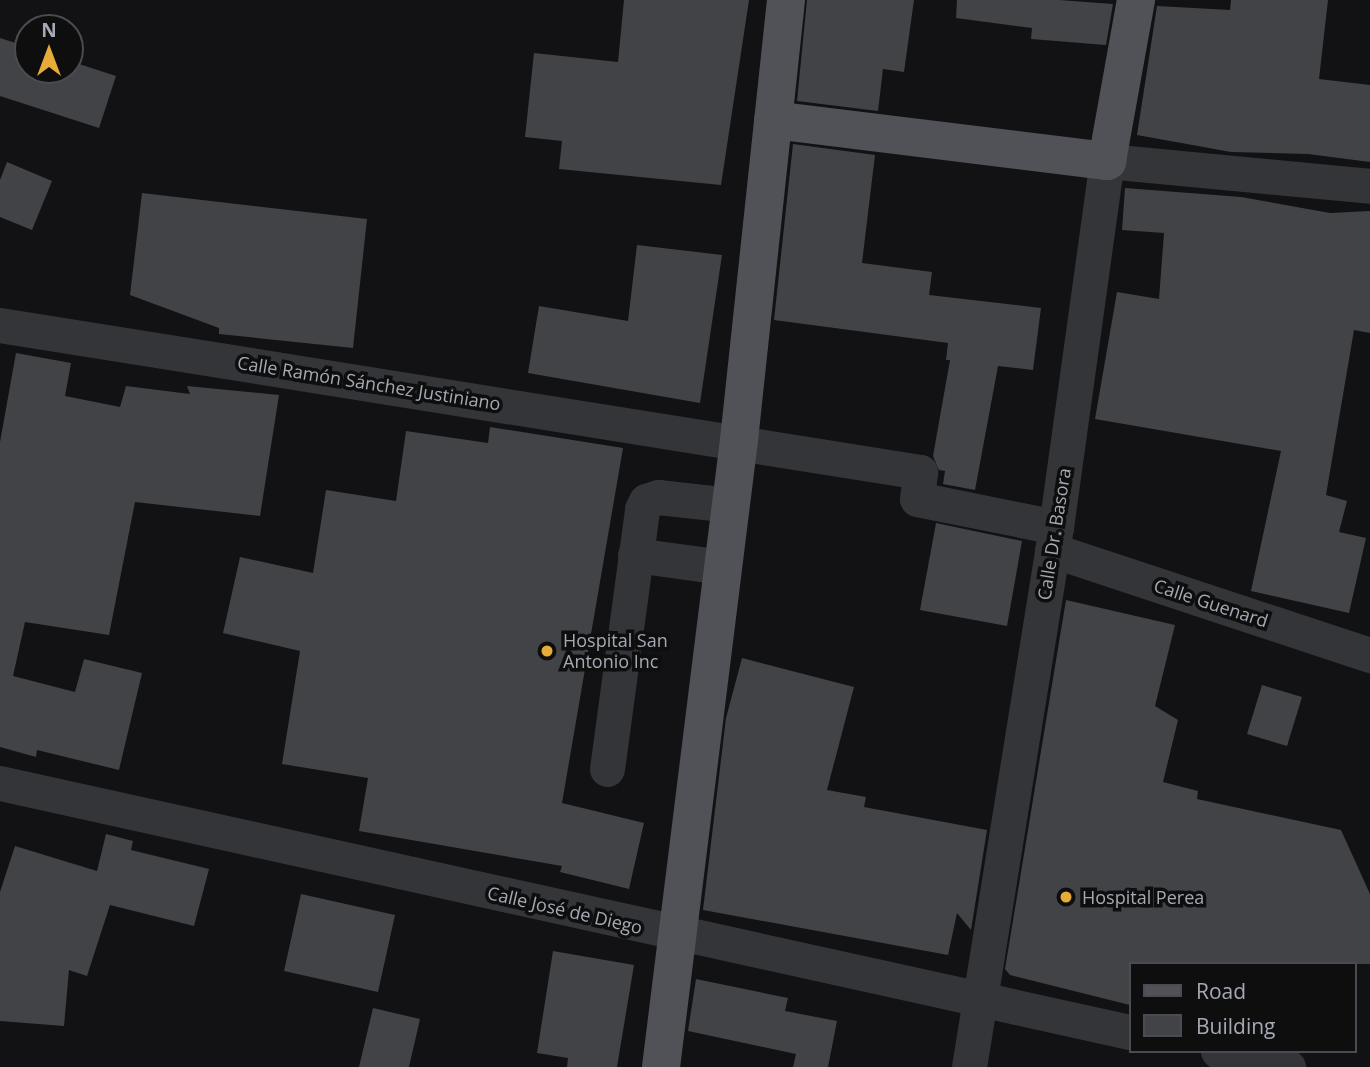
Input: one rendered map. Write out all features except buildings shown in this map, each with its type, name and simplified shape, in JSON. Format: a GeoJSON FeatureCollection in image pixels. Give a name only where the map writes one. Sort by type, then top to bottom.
{"type":"FeatureCollection","features":[{"type":"Feature","properties":{"kind":"main road"},"geometry":{"type":"LineString","coordinates":[[661,1067],[739,440],[786,0]]}},
{"type":"Feature","properties":{"kind":"main road","name":"Calle Dr. Basora"},"geometry":{"type":"LineString","coordinates":[[1107,161],[1136,0]]}},
{"type":"Feature","properties":{"kind":"main road"},"geometry":{"type":"LineString","coordinates":[[773,120],[1107,161]]}},
{"type":"Feature","properties":{"kind":"street"},"geometry":{"type":"LineString","coordinates":[[1107,161],[1370,186]]}},
{"type":"Feature","properties":{"kind":"street","name":"Calle Dr. Basora"},"geometry":{"type":"LineString","coordinates":[[969,1067],[1054,538],[1107,161]]}},
{"type":"Feature","properties":{"kind":"street","name":"Calle Ramón Sánchez Justiniano"},"geometry":{"type":"LineString","coordinates":[[2,334],[739,440],[920,472],[917,499],[1054,538]]}},
{"type":"Feature","properties":{"kind":"street"},"geometry":{"type":"LineString","coordinates":[[607,769],[635,555],[646,501],[658,497],[730,505]]}},
{"type":"Feature","properties":{"kind":"street","name":"Calle Guenard"},"geometry":{"type":"LineString","coordinates":[[1054,538],[1370,655]]}},
{"type":"Feature","properties":{"kind":"street"},"geometry":{"type":"LineString","coordinates":[[635,555],[723,567]]}},
{"type":"Feature","properties":{"kind":"street","name":"Calle José de Diego"},"geometry":{"type":"LineString","coordinates":[[0,783],[1128,1032]]}},
{"type":"Feature","properties":{"kind":"street"},"geometry":{"type":"LineString","coordinates":[[1227,1053],[1288,1067]]}},
{"type":"Feature","properties":{"kind":"place","name":"Hospital San Antonio Inc"},"geometry":{"type":"Point","coordinates":[547,651]}},
{"type":"Feature","properties":{"kind":"place","name":"Hospital Perea"},"geometry":{"type":"Point","coordinates":[1066,897]}}]}
